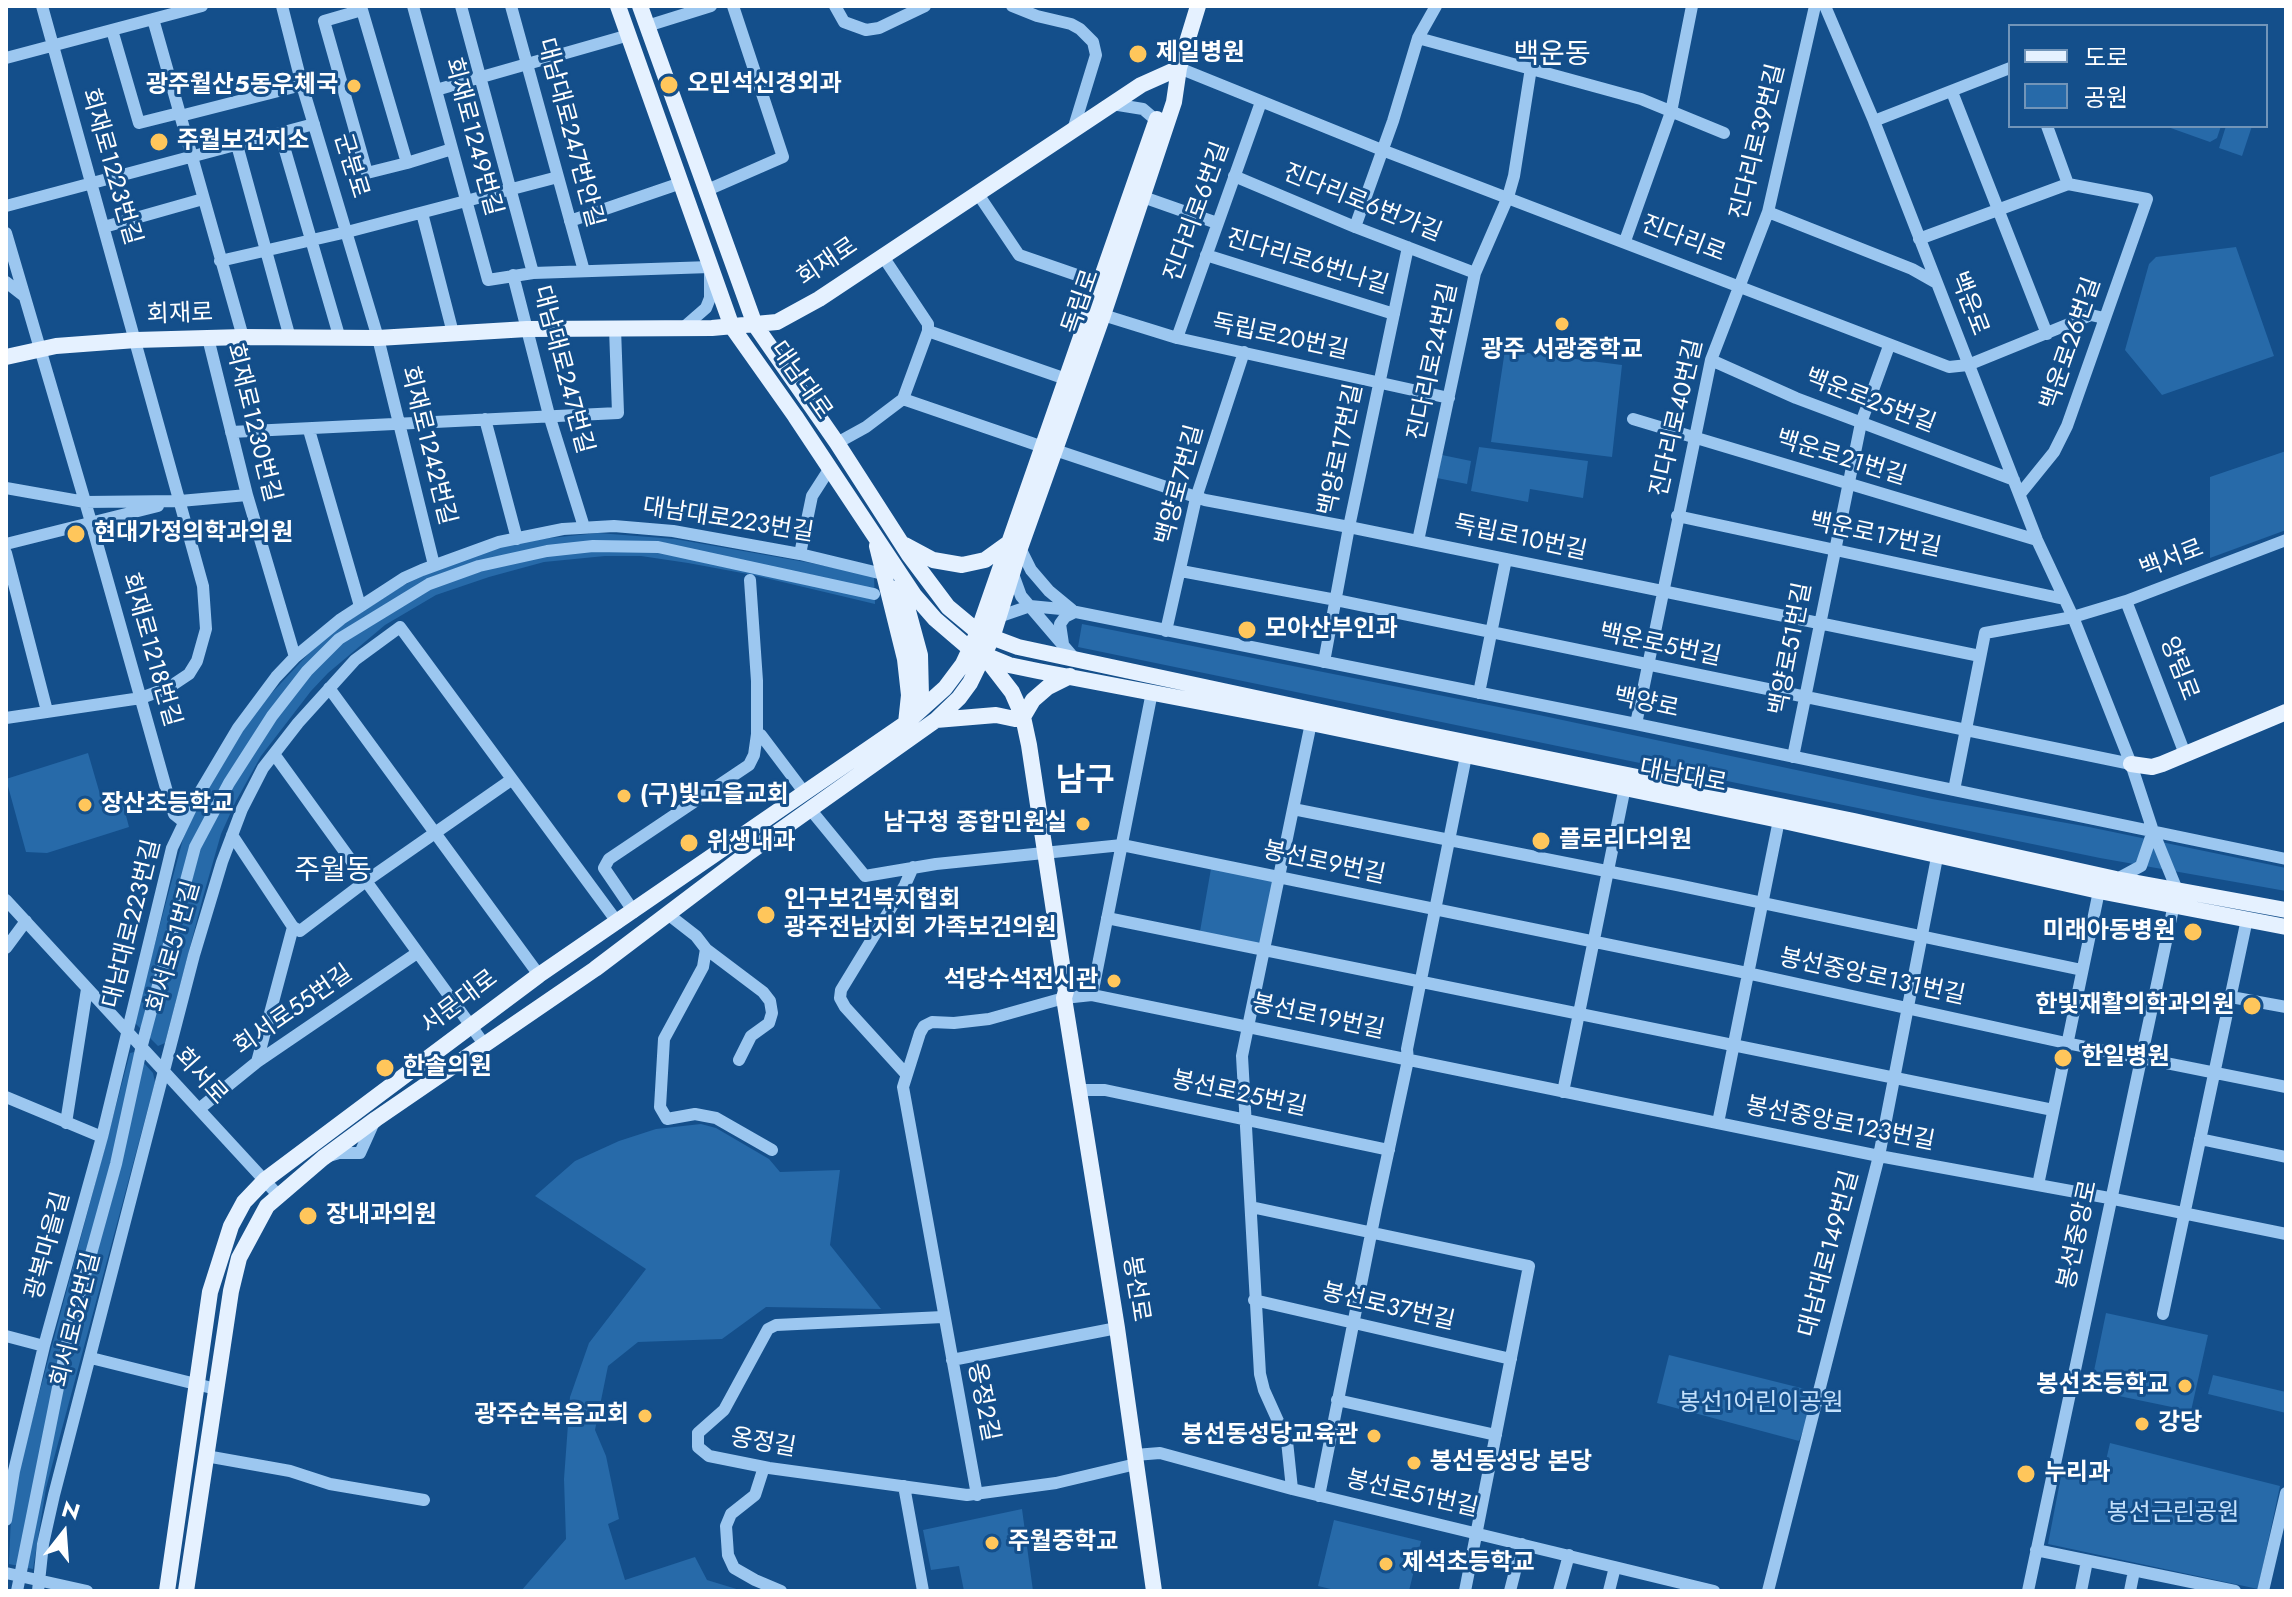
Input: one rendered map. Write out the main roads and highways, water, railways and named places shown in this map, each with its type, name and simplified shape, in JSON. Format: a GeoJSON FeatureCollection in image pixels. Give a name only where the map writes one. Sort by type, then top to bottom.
{"type":"FeatureCollection","features":[{"type":"Feature","properties":{"kind":"main road","name":"대남대로"},"geometry":{"type":"LineString","coordinates":[[618,6],[732,327],[873,533],[888,568],[924,607],[978,656],[1009,665],[1466,756],[1626,782],[1939,848],[2099,891],[2286,910]]}},
{"type":"Feature","properties":{"kind":"main road","name":"대남대로"},"geometry":{"type":"LineString","coordinates":[[640,6],[755,325],[837,443],[900,542],[948,607],[985,635],[1018,647],[1069,654],[1779,820],[2116,879],[2247,919],[2286,927]]}},
{"type":"Feature","properties":{"kind":"main road","name":"독립로"},"geometry":{"type":"LineString","coordinates":[[1049,448],[1066,379],[1157,121],[1179,68],[1198,6]]}},
{"type":"Feature","properties":{"kind":"main road","name":"독립로"},"geometry":{"type":"LineString","coordinates":[[985,635],[1049,448],[1103,315],[1174,102],[1179,68]]}},
{"type":"Feature","properties":{"kind":"main road","name":"회재로"},"geometry":{"type":"LineString","coordinates":[[6,357],[39,349],[136,340],[243,337],[340,339],[527,329],[755,325],[791,316],[1141,85],[1179,68]]}},
{"type":"Feature","properties":{"kind":"main road"},"geometry":{"type":"LineString","coordinates":[[900,542],[933,560],[962,565],[985,560],[1015,545]]}},
{"type":"Feature","properties":{"kind":"main road","name":"독립로"},"geometry":{"type":"LineString","coordinates":[[985,635],[998,617],[1012,571],[1015,545]]}},
{"type":"Feature","properties":{"kind":"main road"},"geometry":{"type":"LineString","coordinates":[[888,568],[908,605],[920,655],[921,696],[912,718]]}},
{"type":"Feature","properties":{"kind":"main road","name":"서문대로"},"geometry":{"type":"LineString","coordinates":[[186,1591],[231,1291],[239,1258],[267,1206],[323,1158],[376,1119],[564,992],[810,809],[936,720],[959,698],[985,635]]}},
{"type":"Feature","properties":{"kind":"main road"},"geometry":{"type":"LineString","coordinates":[[1069,654],[1061,660],[1059,669],[1070,676]]}},
{"type":"Feature","properties":{"kind":"main road","name":"서문대로"},"geometry":{"type":"LineString","coordinates":[[167,1591],[210,1292],[237,1214],[265,1180],[539,975],[912,718],[978,656]]}},
{"type":"Feature","properties":{"kind":"main road","name":"봉선로"},"geometry":{"type":"LineString","coordinates":[[978,656],[1019,718],[1117,1328],[1154,1591]]}},
{"type":"Feature","properties":{"kind":"main road"},"geometry":{"type":"LineString","coordinates":[[936,720],[996,715],[1019,718],[1040,693],[1070,676]]}},
{"type":"Feature","properties":{"kind":"main road"},"geometry":{"type":"LineString","coordinates":[[2131,764],[2152,767],[2286,712]]}},
{"type":"Feature","properties":{"kind":"place","name":"제일병원"},"geometry":{"type":"Point","coordinates":[1138,54]}},
{"type":"Feature","properties":{"kind":"place","name":"오민석신경외과"},"geometry":{"type":"Point","coordinates":[669,85]}},
{"type":"Feature","properties":{"kind":"place","name":"광주월산5동우체국"},"geometry":{"type":"Point","coordinates":[354,86]}},
{"type":"Feature","properties":{"kind":"place","name":"주월보건지소"},"geometry":{"type":"Point","coordinates":[159,142]}},
{"type":"Feature","properties":{"kind":"place","name":"광주 서광중학교"},"geometry":{"type":"Point","coordinates":[1562,324]}},
{"type":"Feature","properties":{"kind":"place","name":"현대가정의학과의원"},"geometry":{"type":"Point","coordinates":[76,534]}},
{"type":"Feature","properties":{"kind":"place","name":"모아산부인과"},"geometry":{"type":"Point","coordinates":[1247,630]}},
{"type":"Feature","properties":{"kind":"place","name":"(구)빛고을교회"},"geometry":{"type":"Point","coordinates":[624,796]}},
{"type":"Feature","properties":{"kind":"place","name":"장산초등학교"},"geometry":{"type":"Point","coordinates":[85,805]}},
{"type":"Feature","properties":{"kind":"place","name":"남구청 종합민원실"},"geometry":{"type":"Point","coordinates":[1083,824]}},
{"type":"Feature","properties":{"kind":"place","name":"플로리다의원"},"geometry":{"type":"Point","coordinates":[1541,841]}},
{"type":"Feature","properties":{"kind":"place","name":"위생내과"},"geometry":{"type":"Point","coordinates":[689,843]}},
{"type":"Feature","properties":{"kind":"place","name":"인구보건복지협회 광주전남지회 가족보건의원"},"geometry":{"type":"Point","coordinates":[766,915]}},
{"type":"Feature","properties":{"kind":"place","name":"미래아동병원"},"geometry":{"type":"Point","coordinates":[2193,932]}},
{"type":"Feature","properties":{"kind":"place","name":"석당수석전시관"},"geometry":{"type":"Point","coordinates":[1114,981]}},
{"type":"Feature","properties":{"kind":"place","name":"한빛재활의학과의원"},"geometry":{"type":"Point","coordinates":[2252,1006]}},
{"type":"Feature","properties":{"kind":"place","name":"한일병원"},"geometry":{"type":"Point","coordinates":[2063,1058]}},
{"type":"Feature","properties":{"kind":"place","name":"한솔의원"},"geometry":{"type":"Point","coordinates":[385,1068]}},
{"type":"Feature","properties":{"kind":"place","name":"장내과의원"},"geometry":{"type":"Point","coordinates":[308,1216]}},
{"type":"Feature","properties":{"kind":"place","name":"봉선초등학교"},"geometry":{"type":"Point","coordinates":[2185,1386]}},
{"type":"Feature","properties":{"kind":"place","name":"광주순복음교회"},"geometry":{"type":"Point","coordinates":[645,1416]}},
{"type":"Feature","properties":{"kind":"place","name":"강당"},"geometry":{"type":"Point","coordinates":[2142,1424]}},
{"type":"Feature","properties":{"kind":"place","name":"봉선동성당교육관"},"geometry":{"type":"Point","coordinates":[1374,1436]}},
{"type":"Feature","properties":{"kind":"place","name":"봉선동성당 본당"},"geometry":{"type":"Point","coordinates":[1414,1463]}},
{"type":"Feature","properties":{"kind":"place","name":"누리과"},"geometry":{"type":"Point","coordinates":[2026,1474]}},
{"type":"Feature","properties":{"kind":"place","name":"주월중학교"},"geometry":{"type":"Point","coordinates":[992,1543]}},
{"type":"Feature","properties":{"kind":"place","name":"제석초등학교"},"geometry":{"type":"Point","coordinates":[1386,1564]}},
{"type":"Feature","properties":{"kind":"district","name":"백운동"},"geometry":{"type":"Point","coordinates":[1552,56]}},
{"type":"Feature","properties":{"kind":"district","name":"남구"},"geometry":{"type":"Point","coordinates":[1085,782]}},
{"type":"Feature","properties":{"kind":"district","name":"주월동"},"geometry":{"type":"Point","coordinates":[333,872]}},
{"type":"Feature","properties":{"kind":"park label","name":"봉선1어린이공원"},"geometry":{"type":"Point","coordinates":[1761,1404]}},
{"type":"Feature","properties":{"kind":"park label","name":"봉선근린공원"},"geometry":{"type":"Point","coordinates":[2173,1514]}}]}
